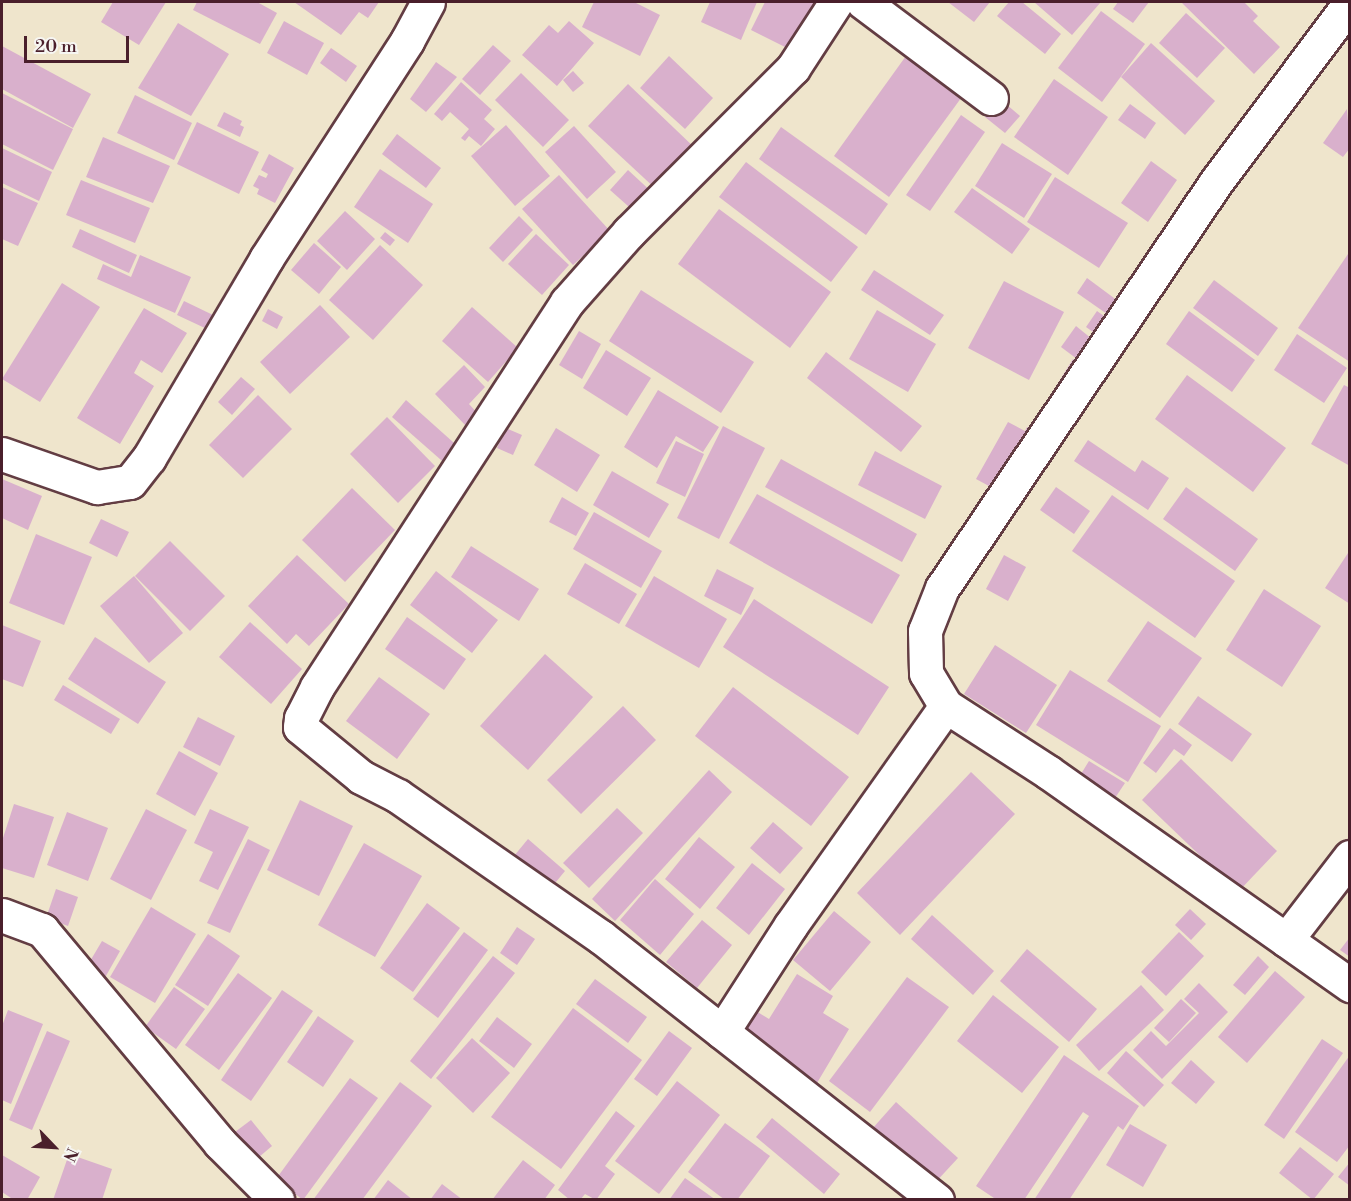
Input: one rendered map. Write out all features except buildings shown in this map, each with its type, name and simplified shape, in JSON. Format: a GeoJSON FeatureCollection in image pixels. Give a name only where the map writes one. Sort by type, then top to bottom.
{"type":"FeatureCollection","features":[{"type":"Feature","properties":{"kind":"street"},"geometry":{"type":"LineString","coordinates":[[2,454],[96,486],[130,482],[149,458],[266,259],[407,41],[428,2]]}},
{"type":"Feature","properties":{"kind":"street"},"geometry":{"type":"LineString","coordinates":[[836,2],[793,68],[629,232],[567,302],[443,496],[409,543],[301,718],[300,727],[361,777],[398,796],[601,937],[937,1200]]}},
{"type":"Feature","properties":{"kind":"street"},"geometry":{"type":"LineString","coordinates":[[863,2],[991,98]]}},
{"type":"Feature","properties":{"kind":"street"},"geometry":{"type":"LineString","coordinates":[[1350,3],[1216,182],[942,588],[925,632],[926,673],[946,706],[1350,985]]}},
{"type":"Feature","properties":{"kind":"street"},"geometry":{"type":"LineString","coordinates":[[722,1032],[792,925],[946,706]]}},
{"type":"Feature","properties":{"kind":"street"},"geometry":{"type":"LineString","coordinates":[[1286,940],[1350,856]]}},
{"type":"Feature","properties":{"kind":"street"},"geometry":{"type":"LineString","coordinates":[[2,915],[42,930],[220,1143],[277,1200]]}}]}
